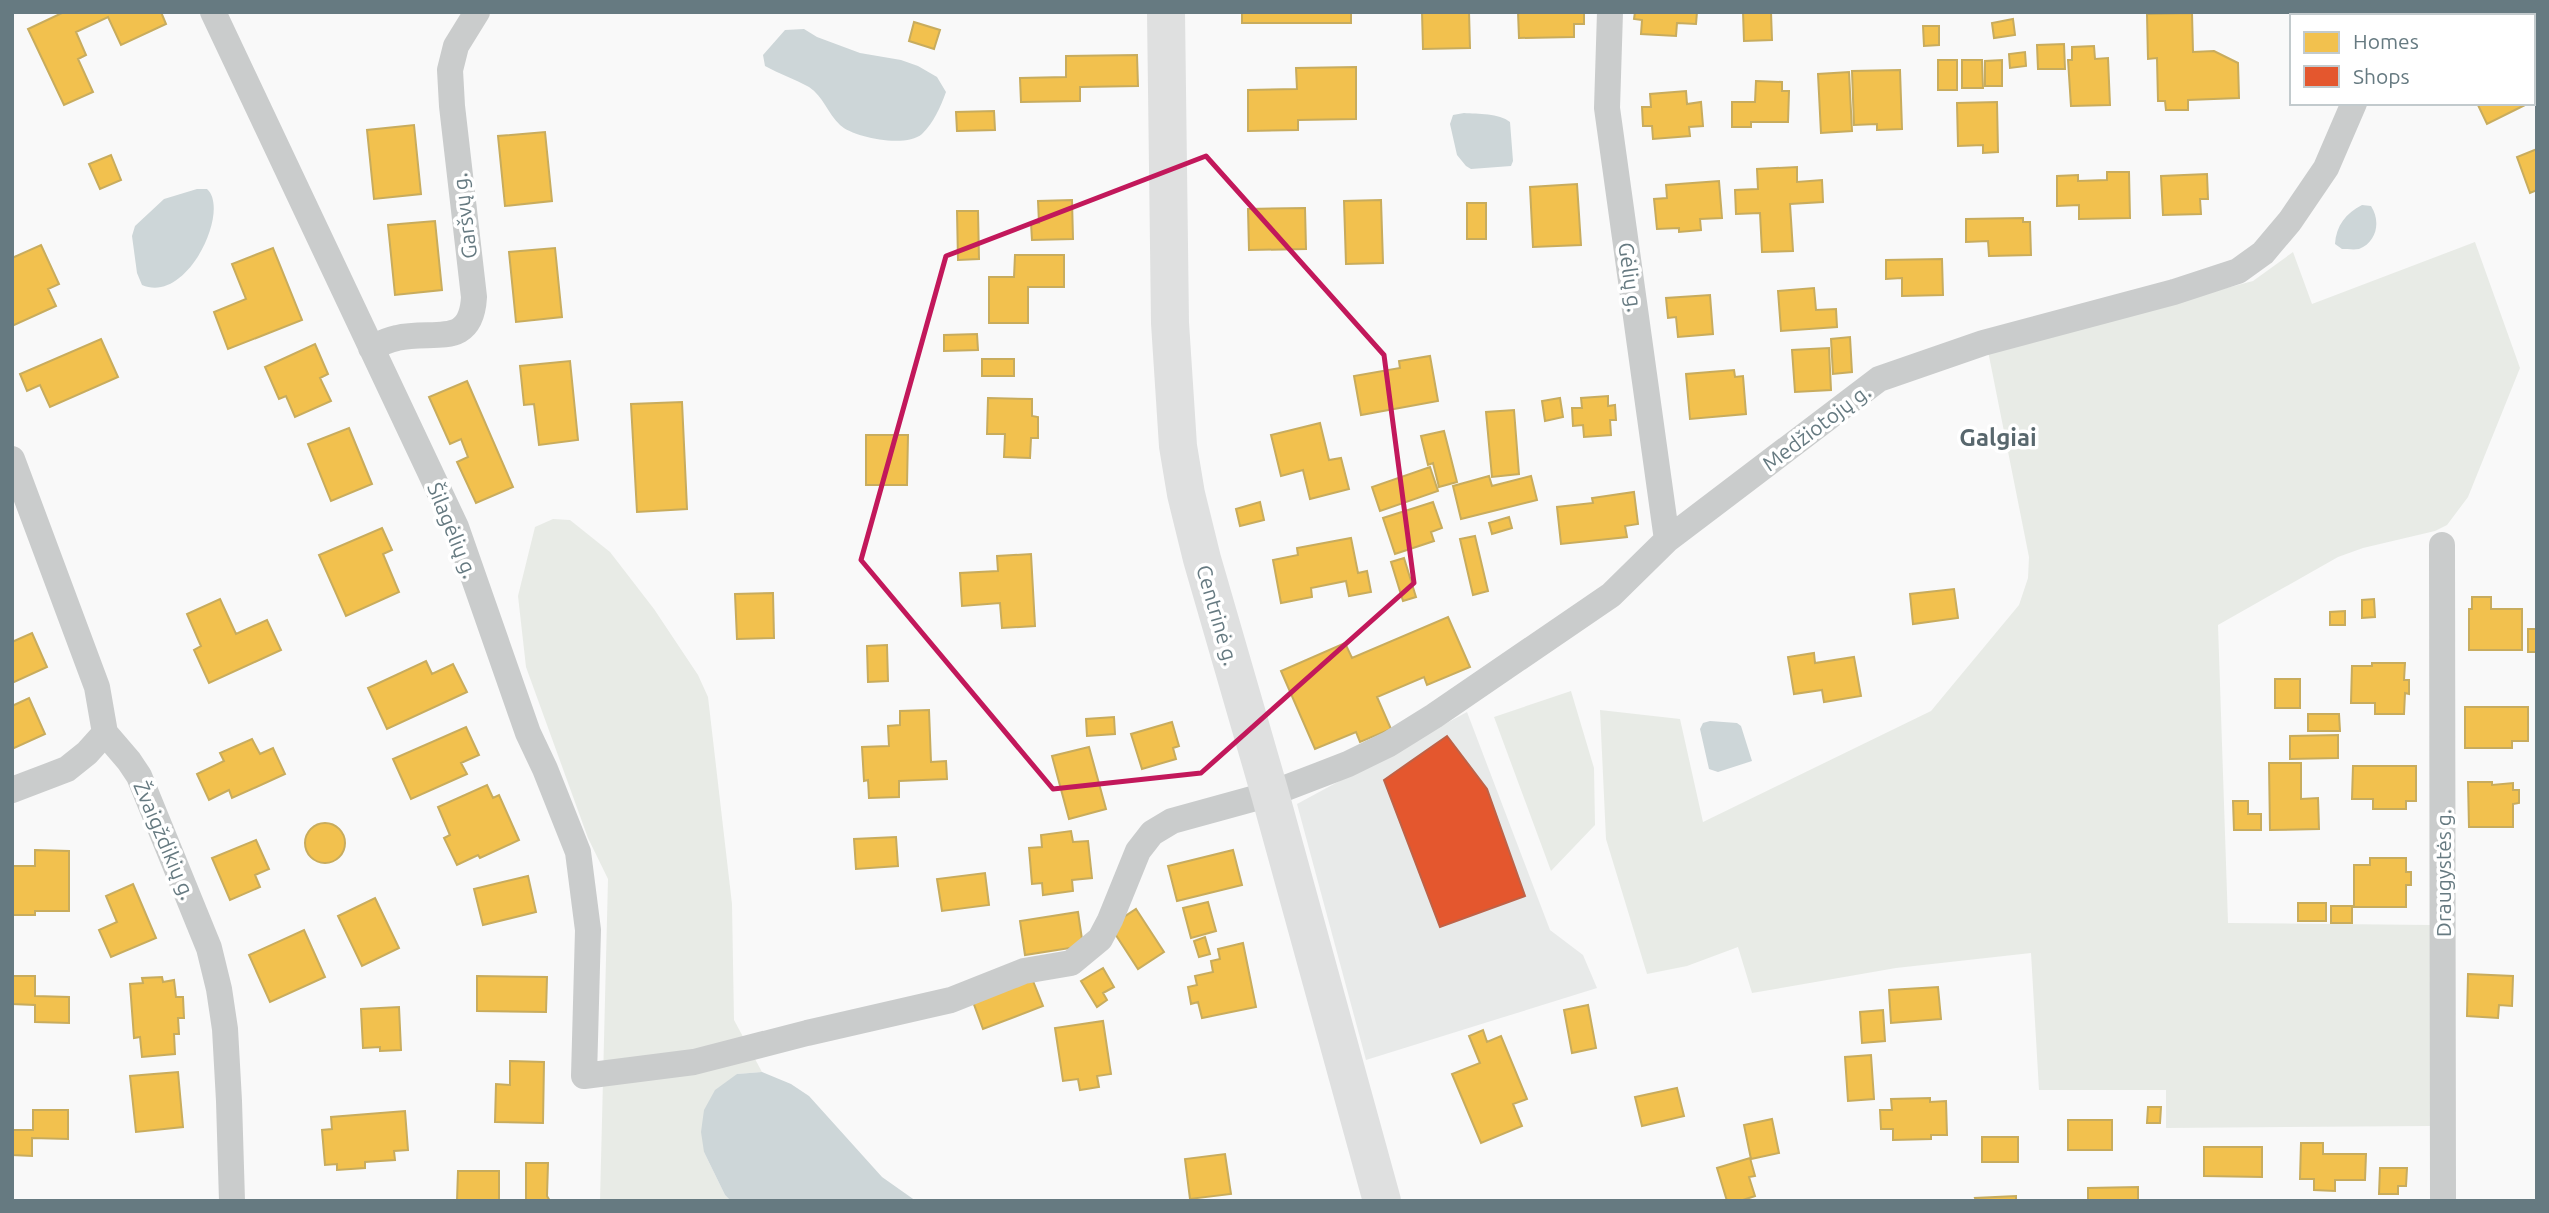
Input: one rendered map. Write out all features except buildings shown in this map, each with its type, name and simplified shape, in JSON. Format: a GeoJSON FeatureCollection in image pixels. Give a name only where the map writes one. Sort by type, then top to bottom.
{"type":"FeatureCollection","features":[{"type":"Feature","properties":{"kind":"main road","name":"Centrinė g."},"geometry":{"type":"LineString","coordinates":[[1166,12],[1170,323],[1178,446],[1186,494],[1382,1201]]}},
{"type":"Feature","properties":{"kind":"street","name":"Šilagėlių g."},"geometry":{"type":"LineString","coordinates":[[213,12],[456,527],[528,733],[578,852],[588,930],[584,1076]]}},
{"type":"Feature","properties":{"kind":"street","name":"Garšvų g."},"geometry":{"type":"LineString","coordinates":[[371,348],[398,337],[454,333],[467,324],[473,314],[474,297],[450,70],[456,46],[477,12]]}},
{"type":"Feature","properties":{"kind":"street","name":"Gėlių g."},"geometry":{"type":"LineString","coordinates":[[1610,12],[1607,108],[1667,540]]}},
{"type":"Feature","properties":{"kind":"street","name":"Medžiotojų g."},"geometry":{"type":"LineString","coordinates":[[584,1076],[694,1062],[951,1000],[1024,971],[1071,962],[1100,939],[1138,851],[1152,832],[1172,821],[1270,794],[1348,764],[1389,744],[1434,716],[1611,594],[1667,540],[1879,379],[1983,343],[2174,292],[2238,271],[2263,253],[2290,221],[2326,168],[2353,105]]}},
{"type":"Feature","properties":{"kind":"street"},"geometry":{"type":"LineString","coordinates":[[12,459],[97,687],[105,733],[67,769],[12,790]]}},
{"type":"Feature","properties":{"kind":"street","name":"Draugystės g."},"geometry":{"type":"LineString","coordinates":[[2442,545],[2443,1201]]}},
{"type":"Feature","properties":{"kind":"street","name":"Žvaigždikių g."},"geometry":{"type":"LineString","coordinates":[[105,733],[130,761],[139,776],[209,948],[225,1030],[232,1201]]}},
{"type":"Feature","properties":{"kind":"highlighted area"},"geometry":{"type":"Polygon","coordinates":[[[1206,156],[1384,355],[1414,583],[1201,773],[1053,789],[861,560],[946,256],[1206,156]]]}},
{"type":"Feature","properties":{"kind":"shaded area"},"geometry":{"type":"Polygon","coordinates":[[[804,29],[817,37],[860,53],[901,60],[918,66],[937,77],[946,92],[936,114],[922,134],[893,141],[856,134],[840,125],[809,87],[765,66],[763,55],[785,30],[804,29]]]}},
{"type":"Feature","properties":{"kind":"shaded area"},"geometry":{"type":"Polygon","coordinates":[[[1453,115],[1494,115],[1510,122],[1513,161],[1511,166],[1471,169],[1466,166],[1457,155],[1450,124],[1453,115]]]}},
{"type":"Feature","properties":{"kind":"shaded area"},"geometry":{"type":"Polygon","coordinates":[[[197,189],[207,189],[213,200],[209,234],[200,252],[189,269],[175,281],[159,287],[142,285],[137,273],[132,236],[135,226],[164,199],[197,189]]]}},
{"type":"Feature","properties":{"kind":"shaded area"},"geometry":{"type":"Polygon","coordinates":[[[2362,205],[2371,206],[2376,218],[2376,230],[2365,246],[2359,249],[2342,249],[2335,244],[2340,226],[2351,212],[2362,205]]]}},
{"type":"Feature","properties":{"kind":"shaded area"},"geometry":{"type":"Polygon","coordinates":[[[2475,242],[2520,368],[2468,497],[2447,525],[2435,531],[2363,548],[2338,557],[2218,625],[2228,923],[2431,925],[2431,1126],[2166,1128],[2166,1090],[2039,1090],[2031,953],[1896,968],[1752,993],[1738,947],[1687,966],[1647,974],[1606,839],[1600,710],[1680,719],[1703,822],[1931,711],[2019,605],[2028,578],[2029,557],[1988,351],[2253,281],[2293,252],[2312,304],[2475,242]]]}},
{"type":"Feature","properties":{"kind":"shaded area"},"geometry":{"type":"Polygon","coordinates":[[[553,519],[570,520],[610,552],[654,609],[698,675],[708,697],[732,904],[734,1020],[762,1072],[737,1074],[704,1152],[725,1195],[731,1201],[600,1201],[608,879],[588,838],[526,667],[518,596],[535,527],[553,519]]]}},
{"type":"Feature","properties":{"kind":"shaded area"},"geometry":{"type":"Polygon","coordinates":[[[1571,691],[1594,768],[1595,825],[1551,871],[1494,717],[1571,691]]]}},
{"type":"Feature","properties":{"kind":"shaded area"},"geometry":{"type":"Polygon","coordinates":[[[1467,712],[1550,930],[1583,955],[1597,988],[1366,1060],[1297,804],[1467,712]]]}},
{"type":"Feature","properties":{"kind":"shaded area"},"geometry":{"type":"Polygon","coordinates":[[[1703,723],[1737,723],[1741,726],[1752,761],[1718,772],[1709,769],[1700,729],[1703,723]]]}},
{"type":"Feature","properties":{"kind":"shaded area"},"geometry":{"type":"Polygon","coordinates":[[[762,1072],[791,1084],[809,1096],[882,1177],[916,1201],[731,1201],[725,1195],[704,1152],[701,1132],[704,1110],[715,1090],[737,1074],[762,1072]]]}},
{"type":"Feature","properties":{"kind":"district","name":"Galgiai"},"geometry":{"type":"Point","coordinates":[1998,437]}}]}
